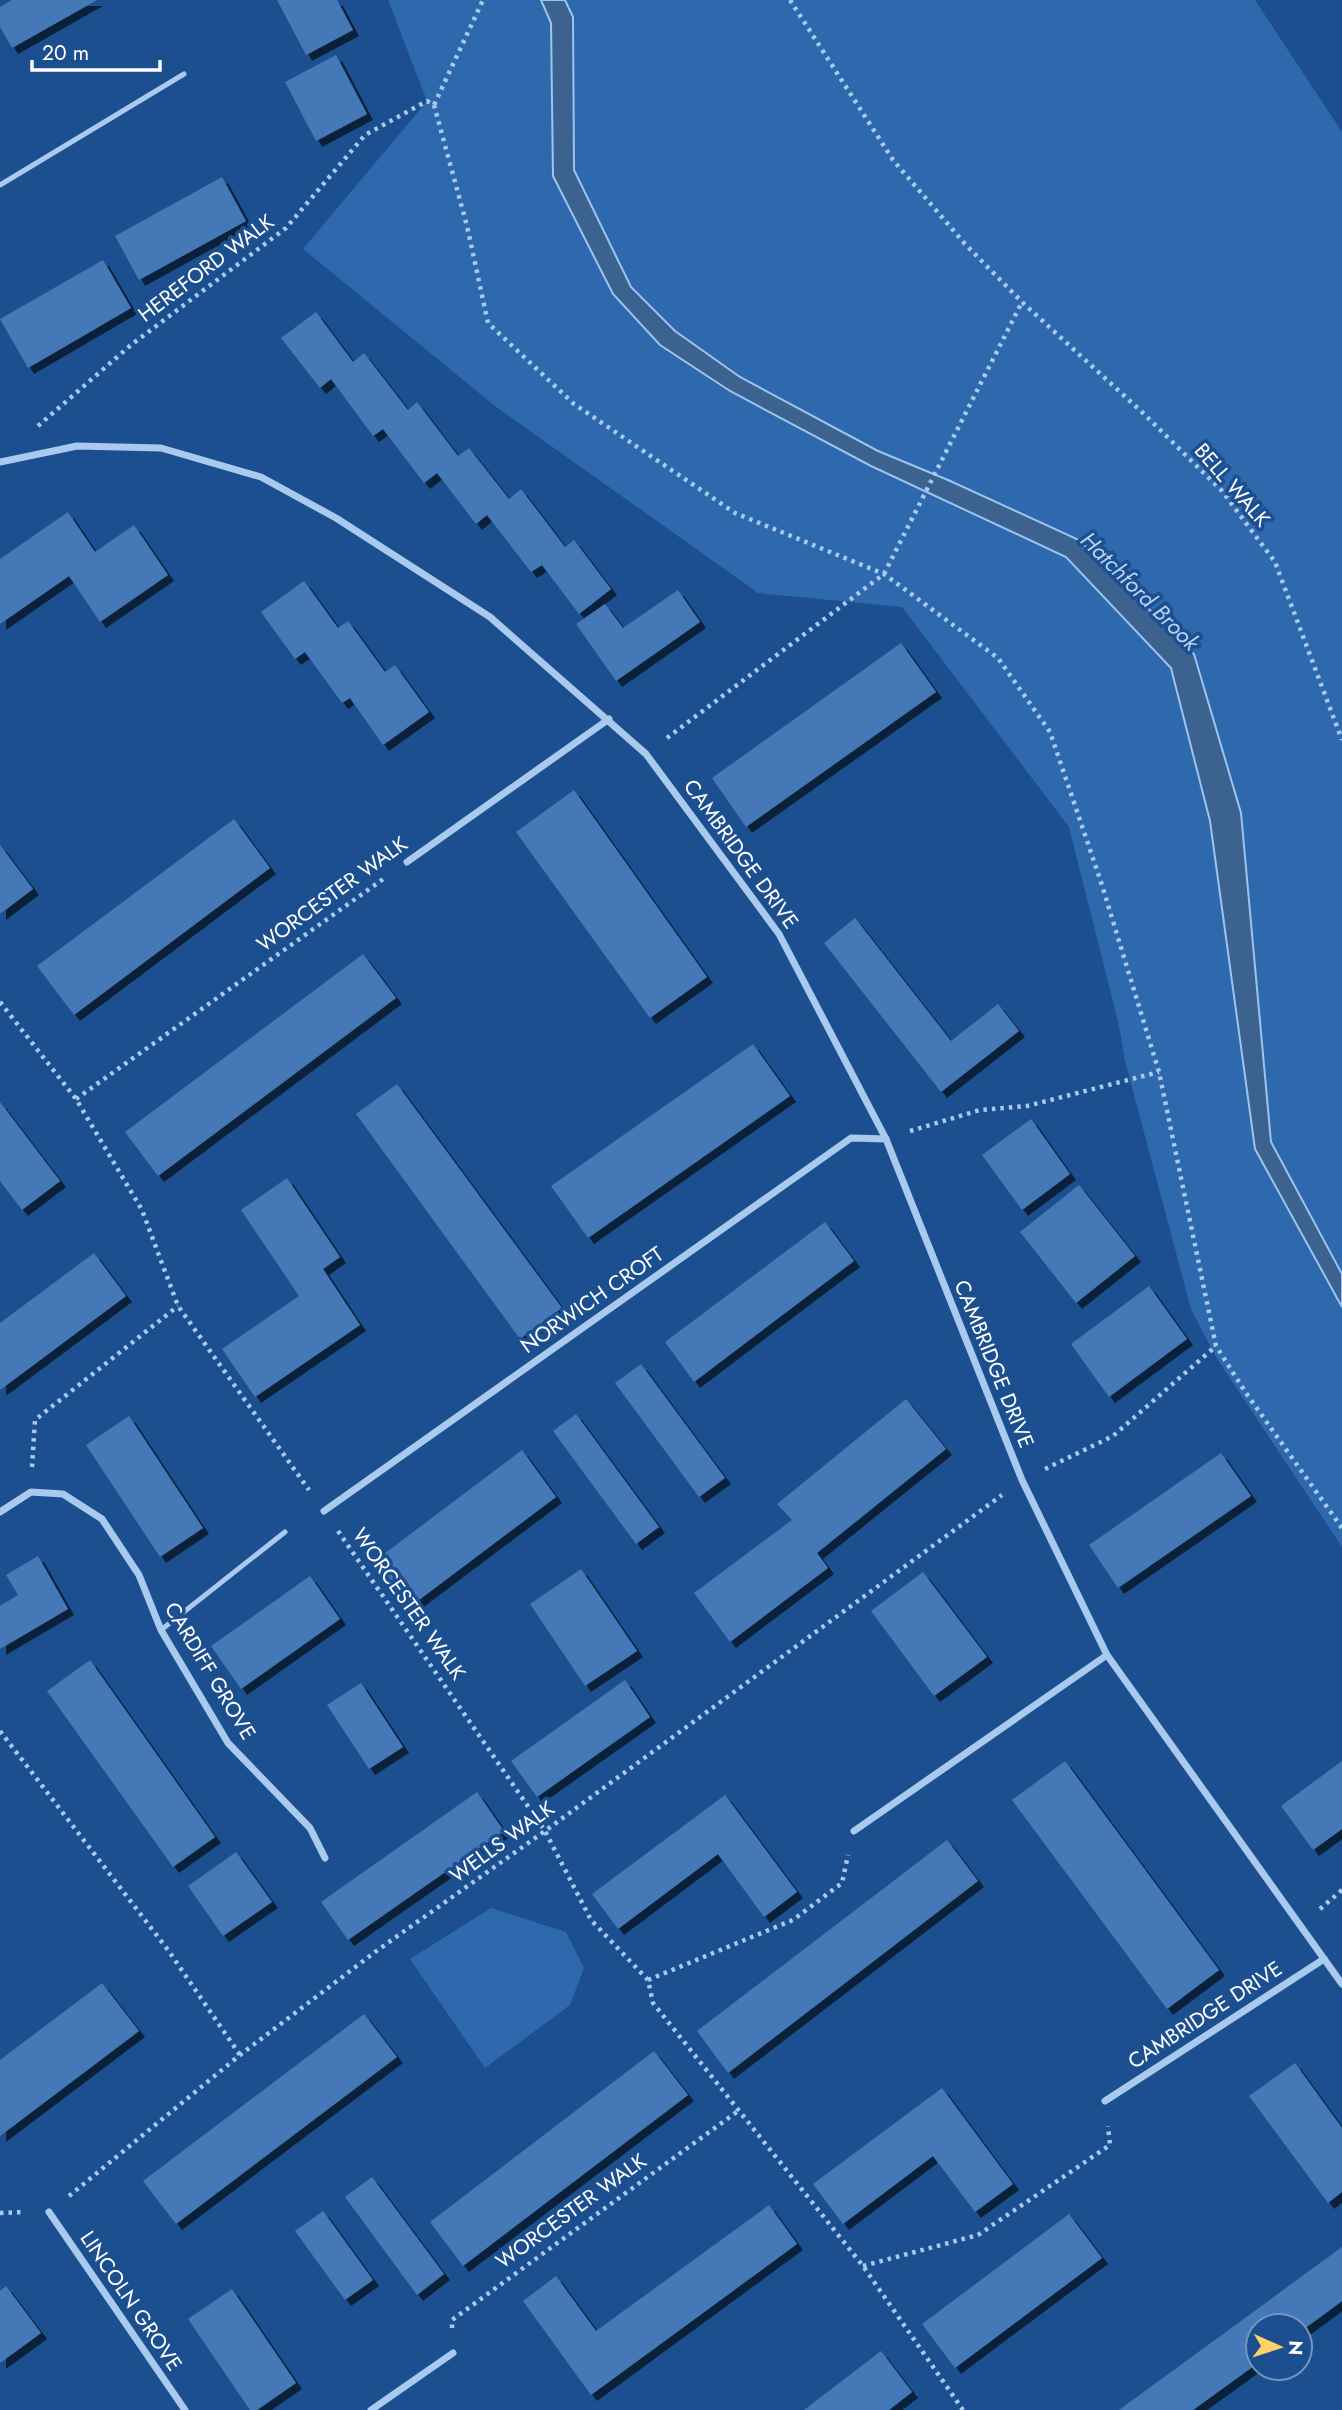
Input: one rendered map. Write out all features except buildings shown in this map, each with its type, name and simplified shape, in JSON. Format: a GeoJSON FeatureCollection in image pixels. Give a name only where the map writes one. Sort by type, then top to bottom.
{"type":"FeatureCollection","features":[{"type":"Feature","properties":{"kind":"street","name":"CAMBRIDGE DRIVE"},"geometry":{"type":"LineString","coordinates":[[0,462],[77,446],[161,448],[261,477],[336,518],[490,617],[646,754],[779,934],[886,1139],[1021,1480],[1107,1655],[1342,1984]]}},
{"type":"Feature","properties":{"kind":"street","name":"WORCESTER WALK"},"geometry":{"type":"LineString","coordinates":[[407,862],[609,719]]}},
{"type":"Feature","properties":{"kind":"street","name":"NORWICH CROFT"},"geometry":{"type":"LineString","coordinates":[[324,1511],[851,1138],[886,1139]]}},
{"type":"Feature","properties":{"kind":"street"},"geometry":{"type":"LineString","coordinates":[[0,1512],[31,1492]]}},
{"type":"Feature","properties":{"kind":"street","name":"CARDIFF GROVE"},"geometry":{"type":"LineString","coordinates":[[31,1492],[63,1494],[102,1519],[139,1575],[161,1630],[228,1743],[310,1828],[325,1858]]}},
{"type":"Feature","properties":{"kind":"street"},"geometry":{"type":"LineString","coordinates":[[854,1830],[1107,1655]]}},
{"type":"Feature","properties":{"kind":"street","name":"CAMBRIDGE DRIVE"},"geometry":{"type":"LineString","coordinates":[[1105,2101],[1324,1959]]}},
{"type":"Feature","properties":{"kind":"street","name":"LINCOLN GROVE"},"geometry":{"type":"LineString","coordinates":[[49,2212],[185,2410]]}},
{"type":"Feature","properties":{"kind":"street"},"geometry":{"type":"LineString","coordinates":[[371,2410],[453,2353]]}},
{"type":"Feature","properties":{"kind":"lane"},"geometry":{"type":"LineString","coordinates":[[0,185],[184,74]]}},
{"type":"Feature","properties":{"kind":"lane"},"geometry":{"type":"LineString","coordinates":[[161,1630],[285,1532]]}},
{"type":"Feature","properties":{"kind":"path"},"geometry":{"type":"LineString","coordinates":[[483,0],[434,105],[467,226],[488,323],[574,404],[735,513],[884,574],[998,658],[1050,732],[1101,882],[1159,1072],[1216,1346],[1342,1528]]}},
{"type":"Feature","properties":{"kind":"path","name":"BELL WALK"},"geometry":{"type":"LineString","coordinates":[[790,0],[893,160],[965,244],[1022,302],[1143,412],[1222,491],[1275,562],[1342,740]]}},
{"type":"Feature","properties":{"kind":"path","name":"HEREFORD WALK"},"geometry":{"type":"LineString","coordinates":[[30,432],[131,345],[286,228],[365,135],[427,101],[434,105]]}},
{"type":"Feature","properties":{"kind":"path"},"geometry":{"type":"LineString","coordinates":[[646,754],[884,574],[1022,302]]}},
{"type":"Feature","properties":{"kind":"path","name":"WORCESTER WALK"},"geometry":{"type":"LineString","coordinates":[[76,1099],[407,862]]}},
{"type":"Feature","properties":{"kind":"path","name":"WORCESTER WALK"},"geometry":{"type":"LineString","coordinates":[[0,1002],[76,1099],[142,1210],[178,1306],[545,1830],[591,1920],[648,1980],[653,2003],[863,2266],[963,2410]]}},
{"type":"Feature","properties":{"kind":"path"},"geometry":{"type":"LineString","coordinates":[[886,1139],[979,1110],[1027,1106],[1159,1072]]}},
{"type":"Feature","properties":{"kind":"path"},"geometry":{"type":"LineString","coordinates":[[31,1492],[35,1420],[178,1306]]}},
{"type":"Feature","properties":{"kind":"path","name":"WELLS WALK"},"geometry":{"type":"LineString","coordinates":[[49,2212],[240,2055],[375,1952],[1021,1480],[1113,1436],[1216,1346]]}},
{"type":"Feature","properties":{"kind":"path"},"geometry":{"type":"LineString","coordinates":[[0,1731],[168,1950],[240,2055]]}},
{"type":"Feature","properties":{"kind":"path"},"geometry":{"type":"LineString","coordinates":[[648,1980],[793,1920],[842,1883],[854,1830]]}},
{"type":"Feature","properties":{"kind":"path"},"geometry":{"type":"LineString","coordinates":[[863,2266],[978,2235],[1110,2145],[1105,2101]]}},
{"type":"Feature","properties":{"kind":"path","name":"WORCESTER WALK"},"geometry":{"type":"LineString","coordinates":[[453,2353],[452,2320],[738,2111]]}},
{"type":"Feature","properties":{"kind":"path"},"geometry":{"type":"LineString","coordinates":[[0,2213],[49,2212]]}},
{"type":"Feature","properties":{"kind":"shaded area"},"geometry":{"type":"Polygon","coordinates":[[[388,0],[1255,0],[1342,132],[1342,1547],[1216,1357],[1191,1309],[1125,1061],[1119,1026],[1069,827],[902,607],[758,593],[495,406],[303,249],[427,101],[388,0]]]}},
{"type":"Feature","properties":{"kind":"shaded area"},"geometry":{"type":"Polygon","coordinates":[[[541,0],[565,0],[573,17],[574,170],[631,287],[675,331],[740,377],[878,451],[1079,540],[1194,654],[1241,813],[1271,1142],[1342,1274],[1342,1307],[1255,1149],[1210,821],[1171,668],[1066,557],[871,466],[730,391],[660,345],[613,294],[553,176],[551,23],[541,0]]]}},
{"type":"Feature","properties":{"kind":"shaded area"},"geometry":{"type":"Polygon","coordinates":[[[491,1908],[566,1932],[584,1968],[570,2005],[485,2068],[410,1959],[491,1908]]]}},
{"type":"Feature","properties":{"kind":"water label","name":"Hatchford Brook"},"geometry":{"type":"Point","coordinates":[1140,591]}}]}
